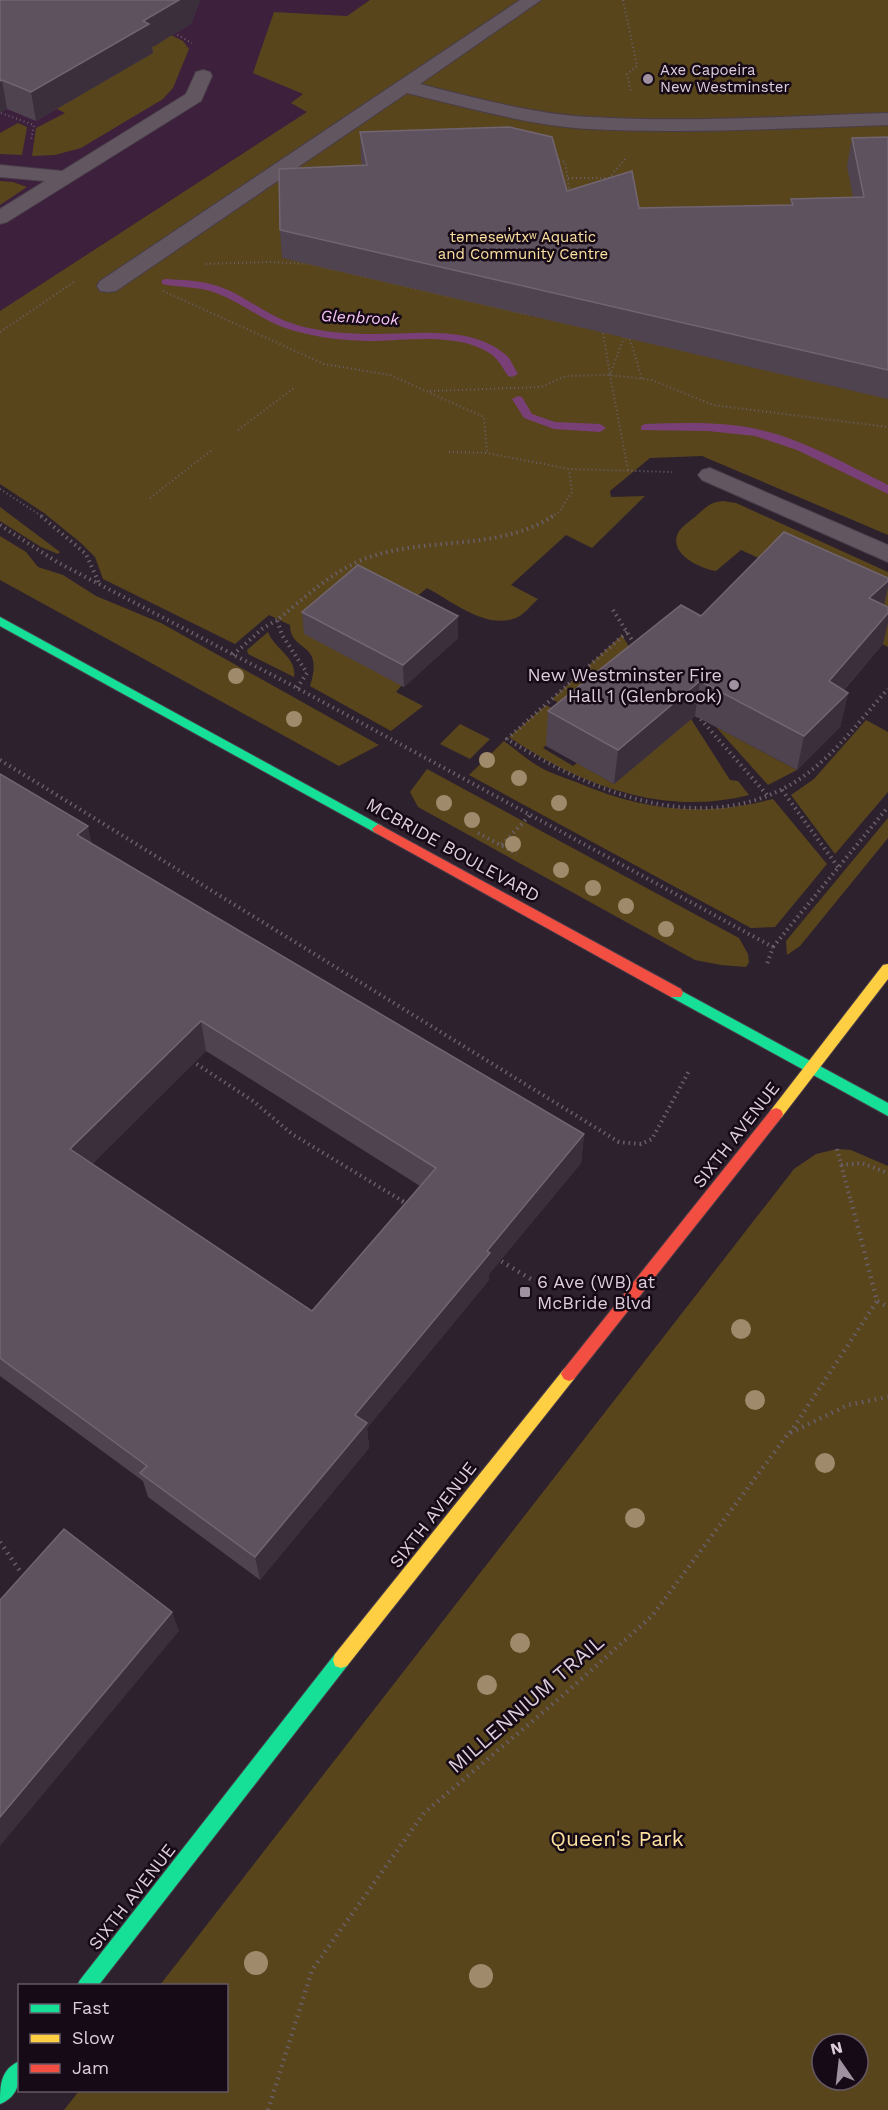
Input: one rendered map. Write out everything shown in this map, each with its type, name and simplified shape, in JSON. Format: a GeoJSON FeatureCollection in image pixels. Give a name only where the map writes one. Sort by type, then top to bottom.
{"type":"FeatureCollection","features":[{"type":"Feature","properties":{"kind":"street","name":"MCBRIDE BOULEVARD"},"geometry":{"type":"LineString","coordinates":[[0,621],[888,1110]]}},
{"type":"Feature","properties":{"kind":"street","name":"SIXTH AVENUE"},"geometry":{"type":"LineString","coordinates":[[88,1984],[888,969]]}},
{"type":"Feature","properties":{"kind":"street"},"geometry":{"type":"LineString","coordinates":[[0,2095],[18,2072]]}},
{"type":"Feature","properties":{"kind":"lane"},"geometry":{"type":"LineString","coordinates":[[108,286],[532,0]]}},
{"type":"Feature","properties":{"kind":"lane"},"geometry":{"type":"LineString","coordinates":[[0,218],[194,97],[203,76]]}},
{"type":"Feature","properties":{"kind":"lane"},"geometry":{"type":"LineString","coordinates":[[404,86],[495,110],[589,123],[638,125],[888,118]]}},
{"type":"Feature","properties":{"kind":"lane"},"geometry":{"type":"LineString","coordinates":[[0,171],[66,177]]}},
{"type":"Feature","properties":{"kind":"lane"},"geometry":{"type":"LineString","coordinates":[[710,475],[888,554]]}},
{"type":"Feature","properties":{"kind":"path"},"geometry":{"type":"LineString","coordinates":[[623,0],[637,66],[627,74],[631,95]]}},
{"type":"Feature","properties":{"kind":"path"},"geometry":{"type":"LineString","coordinates":[[2,112],[34,125],[30,148]]}},
{"type":"Feature","properties":{"kind":"path"},"geometry":{"type":"LineString","coordinates":[[609,178],[628,155]]}},
{"type":"Feature","properties":{"kind":"path"},"geometry":{"type":"LineString","coordinates":[[550,158],[565,162],[571,197]]}},
{"type":"Feature","properties":{"kind":"path"},"geometry":{"type":"LineString","coordinates":[[568,178],[609,178]]}},
{"type":"Feature","properties":{"kind":"path"},"geometry":{"type":"LineString","coordinates":[[609,178],[611,186]]}},
{"type":"Feature","properties":{"kind":"path"},"geometry":{"type":"LineString","coordinates":[[201,265],[269,262],[310,264],[532,316]]}},
{"type":"Feature","properties":{"kind":"path"},"geometry":{"type":"LineString","coordinates":[[159,289],[324,364],[390,375],[484,417],[487,453]]}},
{"type":"Feature","properties":{"kind":"path"},"geometry":{"type":"LineString","coordinates":[[593,330],[630,339],[642,379]]}},
{"type":"Feature","properties":{"kind":"path"},"geometry":{"type":"LineString","coordinates":[[603,333],[628,470]]}},
{"type":"Feature","properties":{"kind":"path"},"geometry":{"type":"LineString","coordinates":[[610,375],[624,337]]}},
{"type":"Feature","properties":{"kind":"path"},"geometry":{"type":"LineString","coordinates":[[427,392],[541,387],[566,376],[610,375],[652,380],[713,405],[888,427]]}},
{"type":"Feature","properties":{"kind":"path"},"geometry":{"type":"LineString","coordinates":[[238,430],[294,388]]}},
{"type":"Feature","properties":{"kind":"path"},"geometry":{"type":"LineString","coordinates":[[150,498],[212,450]]}},
{"type":"Feature","properties":{"kind":"path"},"geometry":{"type":"LineString","coordinates":[[449,452],[487,453],[569,469],[710,475]]}},
{"type":"Feature","properties":{"kind":"path"},"geometry":{"type":"LineString","coordinates":[[233,655],[262,629],[277,620],[334,575],[368,557],[398,550],[496,539],[536,528],[563,506],[573,490],[569,469]]}},
{"type":"Feature","properties":{"kind":"path"},"geometry":{"type":"LineString","coordinates":[[0,489],[39,514],[86,554],[99,583]]}},
{"type":"Feature","properties":{"kind":"path"},"geometry":{"type":"LineString","coordinates":[[0,525],[57,562],[297,688],[773,947]]}},
{"type":"Feature","properties":{"kind":"path"},"geometry":{"type":"LineString","coordinates":[[613,610],[641,654]]}},
{"type":"Feature","properties":{"kind":"path"},"geometry":{"type":"LineString","coordinates":[[277,620],[278,630],[283,639],[304,662],[308,673],[297,688]]}},
{"type":"Feature","properties":{"kind":"path"},"geometry":{"type":"LineString","coordinates":[[627,632],[507,739],[539,761],[575,779],[627,798],[674,806],[734,805],[782,790],[804,776],[888,689]]}},
{"type":"Feature","properties":{"kind":"path"},"geometry":{"type":"LineString","coordinates":[[548,703],[558,708]]}},
{"type":"Feature","properties":{"kind":"path"},"geometry":{"type":"LineString","coordinates":[[696,715],[767,796]]}},
{"type":"Feature","properties":{"kind":"path"},"geometry":{"type":"LineString","coordinates":[[0,760],[619,1142],[641,1144],[652,1139],[689,1071]]}},
{"type":"Feature","properties":{"kind":"path"},"geometry":{"type":"LineString","coordinates":[[782,790],[838,867]]}},
{"type":"Feature","properties":{"kind":"path"},"geometry":{"type":"LineString","coordinates":[[767,964],[773,947],[888,807]]}},
{"type":"Feature","properties":{"kind":"path"},"geometry":{"type":"LineString","coordinates":[[502,846],[530,815]]}},
{"type":"Feature","properties":{"kind":"path"},"geometry":{"type":"LineString","coordinates":[[478,832],[516,854]]}},
{"type":"Feature","properties":{"kind":"path"},"geometry":{"type":"LineString","coordinates":[[184,1056],[254,1101],[292,1134],[413,1208]]}},
{"type":"Feature","properties":{"kind":"path"},"geometry":{"type":"LineString","coordinates":[[837,1149],[878,1301],[888,1307]]}},
{"type":"Feature","properties":{"kind":"path"},"geometry":{"type":"LineString","coordinates":[[841,1164],[862,1163],[888,1173]]}},
{"type":"Feature","properties":{"kind":"path"},"geometry":{"type":"LineString","coordinates":[[494,1257],[534,1281]]}},
{"type":"Feature","properties":{"kind":"path"},"geometry":{"type":"LineString","coordinates":[[788,1434],[878,1301]]}},
{"type":"Feature","properties":{"kind":"path","name":"MILLENNIUM TRAIL"},"geometry":{"type":"LineString","coordinates":[[268,2110],[312,1970],[424,1813],[652,1616],[788,1434],[848,1405],[888,1397]]}},
{"type":"Feature","properties":{"kind":"path"},"geometry":{"type":"LineString","coordinates":[[0,1542],[20,1571]]}},
{"type":"Feature","properties":{"kind":"shaded area"},"geometry":{"type":"Polygon","coordinates":[[[0,0],[372,0],[326,101],[0,316],[0,0]]]}},
{"type":"Feature","properties":{"kind":"green space","name":"təməsew̓txʷ Aquatic and Community Centre"},"geometry":{"type":"Polygon","coordinates":[[[370,0],[888,0],[888,535],[702,456],[650,458],[610,491],[611,497],[645,496],[592,548],[566,535],[511,585],[538,599],[519,617],[505,621],[481,617],[427,588],[402,609],[402,685],[396,692],[423,706],[391,731],[310,686],[313,661],[306,649],[291,634],[290,625],[269,615],[235,644],[103,579],[95,557],[81,543],[44,513],[0,484],[0,311],[307,112],[291,103],[303,94],[253,73],[274,12],[347,16],[370,0]]]}},
{"type":"Feature","properties":{"kind":"green space"},"geometry":{"type":"Polygon","coordinates":[[[130,35],[155,46],[171,35],[183,41],[189,49],[173,88],[163,99],[81,148],[55,155],[32,156],[36,128],[65,113],[57,109],[130,35]]]}},
{"type":"Feature","properties":{"kind":"green space"},"geometry":{"type":"Polygon","coordinates":[[[18,123],[27,127],[22,155],[0,154],[0,133],[18,123]]]}},
{"type":"Feature","properties":{"kind":"green space"},"geometry":{"type":"Polygon","coordinates":[[[0,181],[13,182],[27,187],[0,205],[0,181]]]}},
{"type":"Feature","properties":{"kind":"green space"},"geometry":{"type":"Polygon","coordinates":[[[723,501],[736,503],[888,572],[888,647],[861,633],[881,614],[741,550],[716,571],[695,564],[682,554],[676,541],[683,526],[708,506],[723,501]]]}},
{"type":"Feature","properties":{"kind":"green space"},"geometry":{"type":"Polygon","coordinates":[[[0,507],[60,552],[58,554],[41,547],[0,521],[0,507]]]}},
{"type":"Feature","properties":{"kind":"green space"},"geometry":{"type":"Polygon","coordinates":[[[0,536],[26,552],[38,567],[63,575],[96,596],[161,623],[379,745],[339,766],[0,580],[0,536]]]}},
{"type":"Feature","properties":{"kind":"green space"},"geometry":{"type":"Polygon","coordinates":[[[268,632],[292,664],[294,677],[248,654],[247,650],[268,632]]]}},
{"type":"Feature","properties":{"kind":"green space"},"geometry":{"type":"Polygon","coordinates":[[[622,635],[643,670],[581,717],[552,699],[622,635]]]}},
{"type":"Feature","properties":{"kind":"green space"},"geometry":{"type":"Polygon","coordinates":[[[546,705],[575,721],[543,748],[573,766],[577,763],[614,784],[691,719],[730,780],[738,781],[749,795],[717,801],[685,802],[654,799],[593,782],[536,754],[509,737],[546,705]]]}},
{"type":"Feature","properties":{"kind":"green space"},"geometry":{"type":"Polygon","coordinates":[[[866,720],[888,732],[888,792],[835,854],[791,795],[814,779],[866,720]]]}},
{"type":"Feature","properties":{"kind":"green space"},"geometry":{"type":"Polygon","coordinates":[[[460,724],[490,739],[470,759],[440,744],[460,724]]]}},
{"type":"Feature","properties":{"kind":"green space"},"geometry":{"type":"Polygon","coordinates":[[[716,727],[797,770],[768,785],[716,727]]]}},
{"type":"Feature","properties":{"kind":"green space"},"geometry":{"type":"Polygon","coordinates":[[[504,741],[551,773],[601,792],[649,805],[697,809],[721,808],[773,799],[827,864],[775,927],[751,928],[469,775],[504,741]]]}},
{"type":"Feature","properties":{"kind":"green space"},"geometry":{"type":"Polygon","coordinates":[[[427,769],[739,938],[748,954],[749,962],[746,967],[695,960],[418,807],[410,792],[427,769]]]}},
{"type":"Feature","properties":{"kind":"green space"},"geometry":{"type":"Polygon","coordinates":[[[888,818],[888,838],[800,946],[787,955],[786,941],[888,818]]]}},
{"type":"Feature","properties":{"kind":"green space","name":"Queen's Park"},"geometry":{"type":"Polygon","coordinates":[[[837,1149],[851,1150],[888,1166],[888,2110],[64,2110],[78,2092],[228,2092],[228,1984],[161,1984],[794,1169],[816,1154],[837,1149]]]}},
{"type":"Feature","properties":{"kind":"building"},"geometry":{"type":"Polygon","coordinates":[[[0,0],[179,0],[143,21],[149,24],[31,92],[0,81],[0,0]]]}},
{"type":"Feature","properties":{"kind":"building","name":"təməsew̓txʷ Aquatic and Community Centre"},"geometry":{"type":"Polygon","coordinates":[[[509,127],[552,137],[567,191],[632,171],[639,208],[793,205],[791,199],[864,197],[852,138],[888,137],[888,370],[280,230],[279,169],[367,165],[360,132],[509,127]]]}},
{"type":"Feature","properties":{"kind":"building","name":"New Westminster Fire Hall 1 (Glenbrook)"},"geometry":{"type":"Polygon","coordinates":[[[784,532],[888,578],[888,581],[869,598],[888,607],[888,613],[829,681],[848,693],[804,736],[700,681],[618,750],[548,711],[681,605],[701,616],[784,532]]]}},
{"type":"Feature","properties":{"kind":"building"},"geometry":{"type":"Polygon","coordinates":[[[358,565],[458,616],[403,665],[302,612],[358,565]]]}},
{"type":"Feature","properties":{"kind":"building"},"geometry":{"type":"Polygon","coordinates":[[[0,774],[88,826],[77,835],[584,1134],[487,1251],[490,1253],[355,1415],[367,1423],[255,1557],[140,1473],[147,1466],[0,1358],[0,774]],[[201,1021],[70,1149],[312,1311],[436,1168],[201,1021]]]}},
{"type":"Feature","properties":{"kind":"building"},"geometry":{"type":"Polygon","coordinates":[[[64,1529],[172,1612],[0,1817],[0,1600],[64,1529]]]}},
{"type":"Feature","properties":{"kind":"waterway","name":"Glenbrook"},"geometry":{"type":"LineString","coordinates":[[166,282],[196,284],[217,289],[274,321],[309,332],[357,337],[445,337],[468,341],[488,347],[503,358],[512,374]]}},
{"type":"Feature","properties":{"kind":"waterway","name":"Glenbrook"},"geometry":{"type":"LineString","coordinates":[[518,399],[528,416],[554,425],[600,428]]}},
{"type":"Feature","properties":{"kind":"waterway","name":"Glenbrook"},"geometry":{"type":"LineString","coordinates":[[645,428],[708,427],[755,432],[801,447],[888,490]]}},
{"type":"Feature","properties":{"kind":"traffic: fast"},"geometry":{"type":"LineString","coordinates":[[0,621],[378,829]]}},
{"type":"Feature","properties":{"kind":"traffic: fast"},"geometry":{"type":"LineString","coordinates":[[676,993],[888,1110]]}},
{"type":"Feature","properties":{"kind":"traffic: fast"},"geometry":{"type":"LineString","coordinates":[[88,1984],[341,1660]]}},
{"type":"Feature","properties":{"kind":"traffic: fast"},"geometry":{"type":"LineString","coordinates":[[0,2095],[18,2072]]}},
{"type":"Feature","properties":{"kind":"traffic: slow"},"geometry":{"type":"LineString","coordinates":[[776,1114],[888,969]]}},
{"type":"Feature","properties":{"kind":"traffic: slow"},"geometry":{"type":"LineString","coordinates":[[341,1660],[569,1374]]}},
{"type":"Feature","properties":{"kind":"traffic: jam"},"geometry":{"type":"LineString","coordinates":[[378,829],[676,993]]}},
{"type":"Feature","properties":{"kind":"traffic: jam"},"geometry":{"type":"LineString","coordinates":[[569,1374],[776,1114]]}},
{"type":"Feature","properties":{"kind":"place","name":"Axe Capoeira New Westminster"},"geometry":{"type":"Point","coordinates":[648,79]}},
{"type":"Feature","properties":{"kind":"place","name":"New Westminster Fire Hall 1 (Glenbrook)"},"geometry":{"type":"Point","coordinates":[734,685]}},
{"type":"Feature","properties":{"kind":"place","name":"6 Ave (WB) at McBride Blvd"},"geometry":{"type":"Point","coordinates":[525,1292]}}]}
